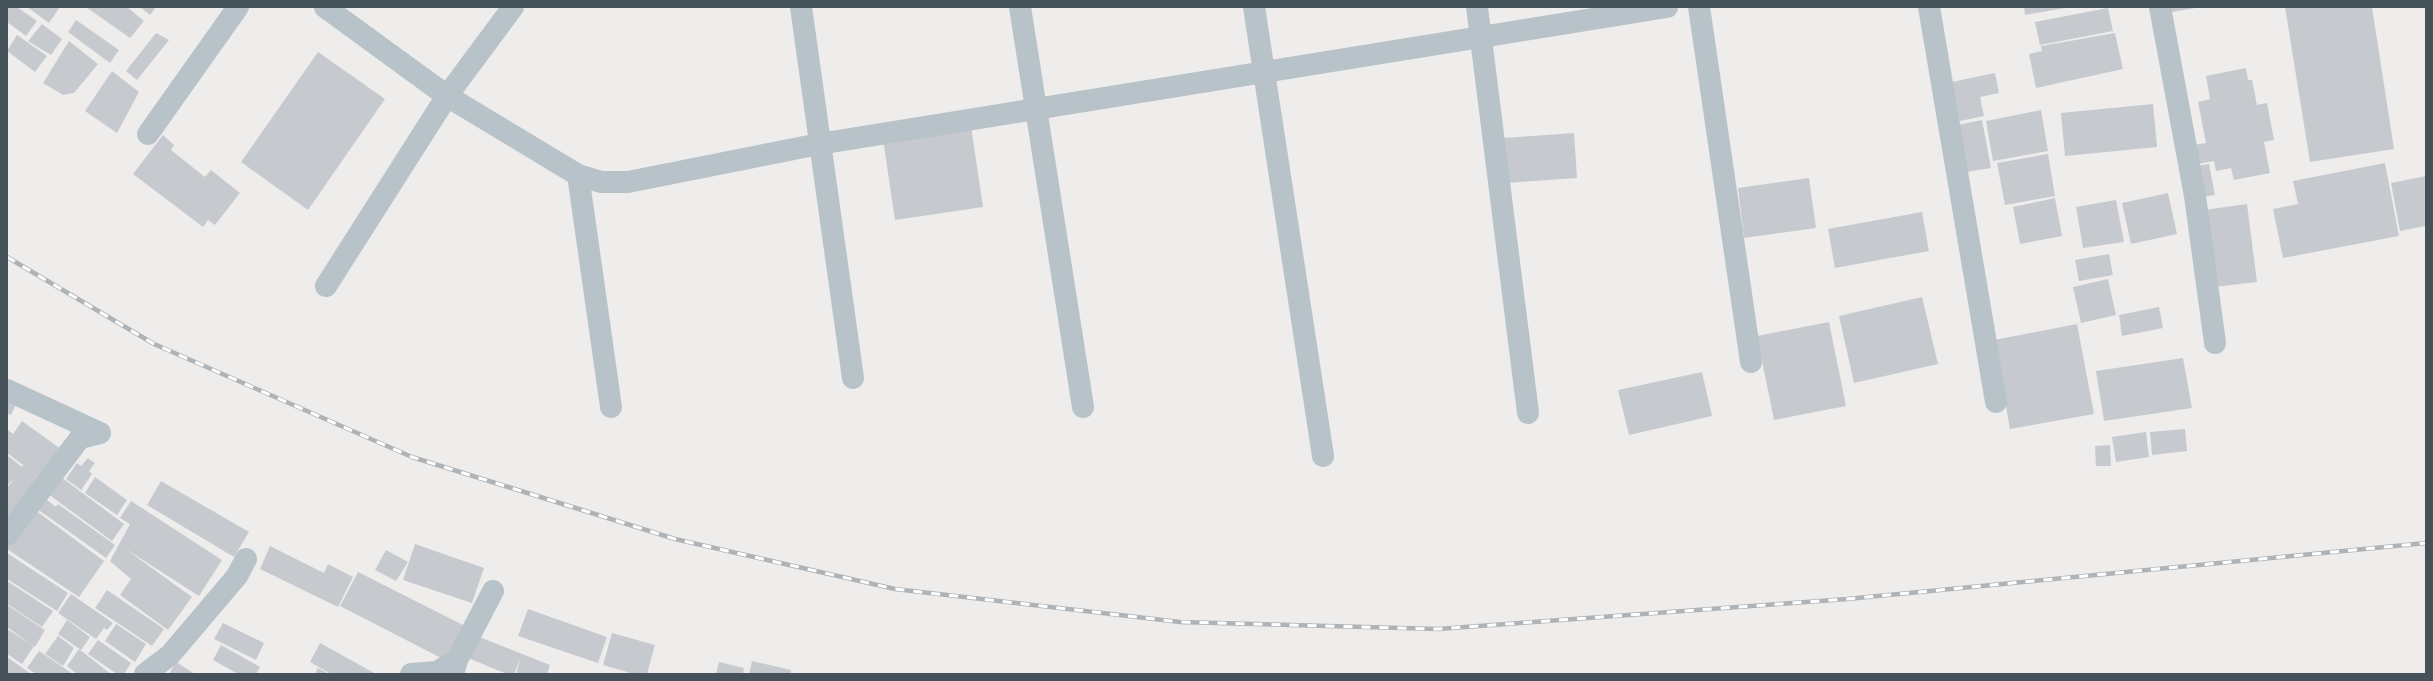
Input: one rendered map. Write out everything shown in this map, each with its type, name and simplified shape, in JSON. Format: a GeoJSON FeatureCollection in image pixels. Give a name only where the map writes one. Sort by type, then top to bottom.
{"type":"FeatureCollection","features":[{"type":"Feature","properties":{"kind":"street"},"geometry":{"type":"LineString","coordinates":[[148,134],[238,7]]}},
{"type":"Feature","properties":{"kind":"street"},"geometry":{"type":"LineString","coordinates":[[325,7],[447,96],[578,175],[602,182],[628,182],[819,144],[1667,7]]}},
{"type":"Feature","properties":{"kind":"street"},"geometry":{"type":"LineString","coordinates":[[326,286],[447,96],[513,7]]}},
{"type":"Feature","properties":{"kind":"street"},"geometry":{"type":"LineString","coordinates":[[800,7],[853,378]]}},
{"type":"Feature","properties":{"kind":"street"},"geometry":{"type":"LineString","coordinates":[[1020,7],[1034,109],[1083,407]]}},
{"type":"Feature","properties":{"kind":"street"},"geometry":{"type":"LineString","coordinates":[[1254,7],[1323,456]]}},
{"type":"Feature","properties":{"kind":"street"},"geometry":{"type":"LineString","coordinates":[[1477,7],[1482,37],[1528,413]]}},
{"type":"Feature","properties":{"kind":"street"},"geometry":{"type":"LineString","coordinates":[[1699,7],[1751,362]]}},
{"type":"Feature","properties":{"kind":"street"},"geometry":{"type":"LineString","coordinates":[[1929,7],[1996,402]]}},
{"type":"Feature","properties":{"kind":"street"},"geometry":{"type":"LineString","coordinates":[[2160,7],[2195,196],[2215,343]]}},
{"type":"Feature","properties":{"kind":"street"},"geometry":{"type":"LineString","coordinates":[[578,175],[611,407]]}},
{"type":"Feature","properties":{"kind":"street"},"geometry":{"type":"LineString","coordinates":[[7,390],[100,433],[80,438],[7,535]]}},
{"type":"Feature","properties":{"kind":"street"},"geometry":{"type":"LineString","coordinates":[[145,674],[170,655],[237,576],[246,559]]}},
{"type":"Feature","properties":{"kind":"street"},"geometry":{"type":"LineString","coordinates":[[411,674],[438,672],[455,667],[493,591]]}},
{"type":"Feature","properties":{"kind":"building"},"geometry":{"type":"Polygon","coordinates":[[[7,7],[17,7],[37,21],[26,36],[7,22],[7,7]]]}},
{"type":"Feature","properties":{"kind":"building"},"geometry":{"type":"Polygon","coordinates":[[[27,7],[60,7],[49,23],[27,7]]]}},
{"type":"Feature","properties":{"kind":"building"},"geometry":{"type":"Polygon","coordinates":[[[86,7],[127,7],[144,21],[130,38],[86,7]]]}},
{"type":"Feature","properties":{"kind":"building"},"geometry":{"type":"Polygon","coordinates":[[[140,7],[156,7],[150,15],[140,7]]]}},
{"type":"Feature","properties":{"kind":"building"},"geometry":{"type":"Polygon","coordinates":[[[2024,7],[2065,7],[2065,8],[2025,15],[2024,7]]]}},
{"type":"Feature","properties":{"kind":"building"},"geometry":{"type":"Polygon","coordinates":[[[2166,7],[2195,7],[2195,8],[2167,13],[2166,7]]]}},
{"type":"Feature","properties":{"kind":"building"},"geometry":{"type":"Polygon","coordinates":[[[2285,7],[2372,7],[2394,149],[2310,162],[2285,7]]]}},
{"type":"Feature","properties":{"kind":"building"},"geometry":{"type":"Polygon","coordinates":[[[2108,8],[2113,31],[2040,45],[2035,22],[2108,8]]]}},
{"type":"Feature","properties":{"kind":"building"},"geometry":{"type":"Polygon","coordinates":[[[76,20],[119,50],[110,63],[68,32],[76,20]]]}},
{"type":"Feature","properties":{"kind":"building"},"geometry":{"type":"Polygon","coordinates":[[[42,24],[62,39],[51,55],[28,41],[42,24]]]}},
{"type":"Feature","properties":{"kind":"building"},"geometry":{"type":"Polygon","coordinates":[[[156,33],[169,40],[137,80],[126,71],[156,33]]]}},
{"type":"Feature","properties":{"kind":"building"},"geometry":{"type":"Polygon","coordinates":[[[2115,33],[2123,69],[2036,88],[2029,54],[2042,51],[2041,46],[2115,33]]]}},
{"type":"Feature","properties":{"kind":"building"},"geometry":{"type":"Polygon","coordinates":[[[17,35],[47,56],[35,72],[7,51],[17,35]]]}},
{"type":"Feature","properties":{"kind":"building"},"geometry":{"type":"Polygon","coordinates":[[[69,41],[98,64],[74,93],[63,95],[43,83],[69,41]]]}},
{"type":"Feature","properties":{"kind":"building"},"geometry":{"type":"Polygon","coordinates":[[[318,52],[385,99],[308,210],[241,162],[318,52]]]}},
{"type":"Feature","properties":{"kind":"building"},"geometry":{"type":"Polygon","coordinates":[[[2246,68],[2248,80],[2252,80],[2257,105],[2267,103],[2274,140],[2264,142],[2270,173],[2234,180],[2231,168],[2216,171],[2214,161],[2197,164],[2193,145],[2206,143],[2198,102],[2210,99],[2206,76],[2246,68]]]}},
{"type":"Feature","properties":{"kind":"building"},"geometry":{"type":"Polygon","coordinates":[[[112,71],[139,92],[117,133],[85,111],[112,71]]]}},
{"type":"Feature","properties":{"kind":"building"},"geometry":{"type":"Polygon","coordinates":[[[1995,73],[1999,93],[1980,97],[1984,116],[1955,122],[1947,83],[1995,73]]]}},
{"type":"Feature","properties":{"kind":"building"},"geometry":{"type":"Polygon","coordinates":[[[2153,104],[2157,147],[2065,156],[2061,113],[2153,104]]]}},
{"type":"Feature","properties":{"kind":"building"},"geometry":{"type":"Polygon","coordinates":[[[2041,110],[2048,151],[1993,161],[1986,121],[2041,110]]]}},
{"type":"Feature","properties":{"kind":"building"},"geometry":{"type":"Polygon","coordinates":[[[1982,120],[1991,168],[1966,172],[1957,125],[1982,120]]]}},
{"type":"Feature","properties":{"kind":"building"},"geometry":{"type":"Polygon","coordinates":[[[971,126],[983,207],[895,220],[883,139],[971,126]]]}},
{"type":"Feature","properties":{"kind":"building"},"geometry":{"type":"Polygon","coordinates":[[[1574,133],[1577,178],[1506,183],[1503,138],[1574,133]]]}},
{"type":"Feature","properties":{"kind":"building"},"geometry":{"type":"Polygon","coordinates":[[[163,135],[174,145],[171,150],[205,177],[211,170],[240,193],[215,225],[208,220],[203,227],[133,174],[163,135]]]}},
{"type":"Feature","properties":{"kind":"building"},"geometry":{"type":"Polygon","coordinates":[[[2048,154],[2055,196],[2005,205],[1997,163],[2048,154]]]}},
{"type":"Feature","properties":{"kind":"building"},"geometry":{"type":"Polygon","coordinates":[[[2385,163],[2399,236],[2283,258],[2273,209],[2298,204],[2293,181],[2385,163]]]}},
{"type":"Feature","properties":{"kind":"building"},"geometry":{"type":"Polygon","coordinates":[[[2209,164],[2215,195],[2197,198],[2191,167],[2209,164]]]}},
{"type":"Feature","properties":{"kind":"building"},"geometry":{"type":"Polygon","coordinates":[[[2426,176],[2426,226],[2400,231],[2391,183],[2426,176]]]}},
{"type":"Feature","properties":{"kind":"building"},"geometry":{"type":"Polygon","coordinates":[[[1809,178],[1816,228],[1744,238],[1738,188],[1809,178]]]}},
{"type":"Feature","properties":{"kind":"building"},"geometry":{"type":"Polygon","coordinates":[[[2168,193],[2177,234],[2131,244],[2122,203],[2168,193]]]}},
{"type":"Feature","properties":{"kind":"building"},"geometry":{"type":"Polygon","coordinates":[[[2055,198],[2062,236],[2020,244],[2013,207],[2055,198]]]}},
{"type":"Feature","properties":{"kind":"building"},"geometry":{"type":"Polygon","coordinates":[[[2116,200],[2124,242],[2083,248],[2076,207],[2116,200]]]}},
{"type":"Feature","properties":{"kind":"building"},"geometry":{"type":"Polygon","coordinates":[[[2247,204],[2257,282],[2214,287],[2204,210],[2247,204]]]}},
{"type":"Feature","properties":{"kind":"building"},"geometry":{"type":"Polygon","coordinates":[[[1922,212],[1929,251],[1835,268],[1828,229],[1922,212]]]}},
{"type":"Feature","properties":{"kind":"building"},"geometry":{"type":"Polygon","coordinates":[[[2109,254],[2113,275],[2079,281],[2075,260],[2109,254]]]}},
{"type":"Feature","properties":{"kind":"building"},"geometry":{"type":"Polygon","coordinates":[[[2108,279],[2116,315],[2081,323],[2073,287],[2108,279]]]}},
{"type":"Feature","properties":{"kind":"building"},"geometry":{"type":"Polygon","coordinates":[[[1922,297],[1938,364],[1854,383],[1839,316],[1922,297]]]}},
{"type":"Feature","properties":{"kind":"building"},"geometry":{"type":"Polygon","coordinates":[[[2159,307],[2163,328],[2122,336],[2119,315],[2159,307]]]}},
{"type":"Feature","properties":{"kind":"building"},"geometry":{"type":"Polygon","coordinates":[[[1829,322],[1846,406],[1774,420],[1757,336],[1829,322]]]}},
{"type":"Feature","properties":{"kind":"building"},"geometry":{"type":"Polygon","coordinates":[[[2077,324],[2094,414],[2010,429],[1994,340],[2077,324]]]}},
{"type":"Feature","properties":{"kind":"building"},"geometry":{"type":"Polygon","coordinates":[[[2183,358],[2192,408],[2104,421],[2096,371],[2183,358]]]}},
{"type":"Feature","properties":{"kind":"building"},"geometry":{"type":"Polygon","coordinates":[[[1702,372],[1712,416],[1629,435],[1618,390],[1702,372]]]}},
{"type":"Feature","properties":{"kind":"building"},"geometry":{"type":"Polygon","coordinates":[[[7,401],[17,402],[11,415],[7,414],[7,401]]]}},
{"type":"Feature","properties":{"kind":"building"},"geometry":{"type":"Polygon","coordinates":[[[22,421],[65,452],[7,531],[7,488],[15,477],[7,486],[7,455],[22,467],[23,465],[7,453],[7,429],[13,434],[22,421]]]}},
{"type":"Feature","properties":{"kind":"building"},"geometry":{"type":"Polygon","coordinates":[[[2185,429],[2187,451],[2152,455],[2150,432],[2185,429]]]}},
{"type":"Feature","properties":{"kind":"building"},"geometry":{"type":"Polygon","coordinates":[[[2146,432],[2149,457],[2116,462],[2112,437],[2146,432]]]}},
{"type":"Feature","properties":{"kind":"building"},"geometry":{"type":"Polygon","coordinates":[[[2110,445],[2111,466],[2096,466],[2095,446],[2110,445]]]}},
{"type":"Feature","properties":{"kind":"building"},"geometry":{"type":"Polygon","coordinates":[[[88,458],[95,463],[89,471],[92,474],[81,490],[66,479],[77,463],[81,466],[88,458]]]}},
{"type":"Feature","properties":{"kind":"building"},"geometry":{"type":"Polygon","coordinates":[[[57,474],[124,524],[112,541],[44,491],[57,474]]]}},
{"type":"Feature","properties":{"kind":"building"},"geometry":{"type":"Polygon","coordinates":[[[95,477],[127,500],[117,515],[85,493],[95,477]]]}},
{"type":"Feature","properties":{"kind":"building"},"geometry":{"type":"Polygon","coordinates":[[[161,481],[249,532],[234,557],[147,505],[161,481]]]}},
{"type":"Feature","properties":{"kind":"building"},"geometry":{"type":"Polygon","coordinates":[[[47,500],[56,507],[58,504],[115,545],[106,558],[33,506],[47,500]]]}},
{"type":"Feature","properties":{"kind":"building"},"geometry":{"type":"Polygon","coordinates":[[[131,501],[222,560],[199,596],[124,548],[192,597],[168,630],[120,595],[131,579],[110,561],[130,524],[120,518],[131,501]]]}},
{"type":"Feature","properties":{"kind":"building"},"geometry":{"type":"Polygon","coordinates":[[[31,507],[104,561],[79,597],[7,549],[7,540],[31,507]]]}},
{"type":"Feature","properties":{"kind":"building"},"geometry":{"type":"Polygon","coordinates":[[[415,544],[484,568],[472,603],[403,580],[415,544]]]}},
{"type":"Feature","properties":{"kind":"building"},"geometry":{"type":"Polygon","coordinates":[[[270,546],[324,573],[328,564],[353,577],[338,607],[260,569],[270,546]]]}},
{"type":"Feature","properties":{"kind":"building"},"geometry":{"type":"Polygon","coordinates":[[[386,550],[408,562],[396,581],[375,570],[386,550]]]}},
{"type":"Feature","properties":{"kind":"building"},"geometry":{"type":"Polygon","coordinates":[[[7,553],[68,593],[57,611],[7,579],[7,553]]]}},
{"type":"Feature","properties":{"kind":"building"},"geometry":{"type":"Polygon","coordinates":[[[358,572],[465,626],[447,661],[340,606],[358,572]]]}},
{"type":"Feature","properties":{"kind":"building"},"geometry":{"type":"Polygon","coordinates":[[[7,581],[53,611],[42,627],[7,604],[7,581]]]}},
{"type":"Feature","properties":{"kind":"building"},"geometry":{"type":"Polygon","coordinates":[[[107,590],[164,629],[152,646],[95,608],[107,590]]]}},
{"type":"Feature","properties":{"kind":"building"},"geometry":{"type":"Polygon","coordinates":[[[71,594],[113,623],[107,630],[104,628],[96,639],[58,613],[71,594]]]}},
{"type":"Feature","properties":{"kind":"building"},"geometry":{"type":"Polygon","coordinates":[[[7,605],[45,630],[35,647],[7,627],[7,605]]]}},
{"type":"Feature","properties":{"kind":"building"},"geometry":{"type":"Polygon","coordinates":[[[528,609],[607,637],[598,663],[518,636],[528,609]]]}},
{"type":"Feature","properties":{"kind":"building"},"geometry":{"type":"Polygon","coordinates":[[[67,620],[90,637],[81,650],[58,634],[67,620]]]}},
{"type":"Feature","properties":{"kind":"building"},"geometry":{"type":"Polygon","coordinates":[[[223,623],[264,643],[256,660],[214,639],[223,623]]]}},
{"type":"Feature","properties":{"kind":"building"},"geometry":{"type":"Polygon","coordinates":[[[116,624],[146,644],[135,662],[105,641],[116,624]]]}},
{"type":"Feature","properties":{"kind":"building"},"geometry":{"type":"Polygon","coordinates":[[[7,629],[34,646],[22,664],[7,654],[7,629]]]}},
{"type":"Feature","properties":{"kind":"building"},"geometry":{"type":"Polygon","coordinates":[[[612,633],[655,645],[647,674],[634,674],[603,665],[612,633]]]}},
{"type":"Feature","properties":{"kind":"building"},"geometry":{"type":"Polygon","coordinates":[[[58,636],[74,648],[63,666],[45,654],[58,636]]]}},
{"type":"Feature","properties":{"kind":"building"},"geometry":{"type":"Polygon","coordinates":[[[477,636],[550,665],[547,674],[516,674],[521,657],[514,674],[507,674],[468,658],[477,636]]]}},
{"type":"Feature","properties":{"kind":"building"},"geometry":{"type":"Polygon","coordinates":[[[98,640],[131,663],[124,674],[117,674],[88,654],[98,640]]]}},
{"type":"Feature","properties":{"kind":"building"},"geometry":{"type":"Polygon","coordinates":[[[320,643],[376,674],[331,674],[310,662],[320,643]]]}},
{"type":"Feature","properties":{"kind":"building"},"geometry":{"type":"Polygon","coordinates":[[[221,645],[260,667],[256,674],[238,674],[213,660],[221,645]]]}},
{"type":"Feature","properties":{"kind":"building"},"geometry":{"type":"Polygon","coordinates":[[[79,649],[111,674],[77,674],[67,666],[79,649]]]}},
{"type":"Feature","properties":{"kind":"building"},"geometry":{"type":"Polygon","coordinates":[[[39,651],[73,674],[36,674],[27,668],[39,651]]]}},
{"type":"Feature","properties":{"kind":"building"},"geometry":{"type":"Polygon","coordinates":[[[7,657],[31,674],[7,674],[7,657]]]}},
{"type":"Feature","properties":{"kind":"building"},"geometry":{"type":"Polygon","coordinates":[[[752,661],[791,670],[791,674],[749,674],[752,661]]]}},
{"type":"Feature","properties":{"kind":"building"},"geometry":{"type":"Polygon","coordinates":[[[176,662],[195,674],[169,674],[176,662]]]}},
{"type":"Feature","properties":{"kind":"building"},"geometry":{"type":"Polygon","coordinates":[[[719,662],[744,668],[743,674],[716,674],[719,662]]]}},
{"type":"Feature","properties":{"kind":"building"},"geometry":{"type":"Polygon","coordinates":[[[318,668],[329,674],[315,674],[318,668]]]}},
{"type":"Feature","properties":{"kind":"railway"},"geometry":{"type":"LineString","coordinates":[[7,257],[154,344],[412,457],[675,539],[895,589],[1180,622],[1438,629],[1847,599],[2426,543]]}}]}
